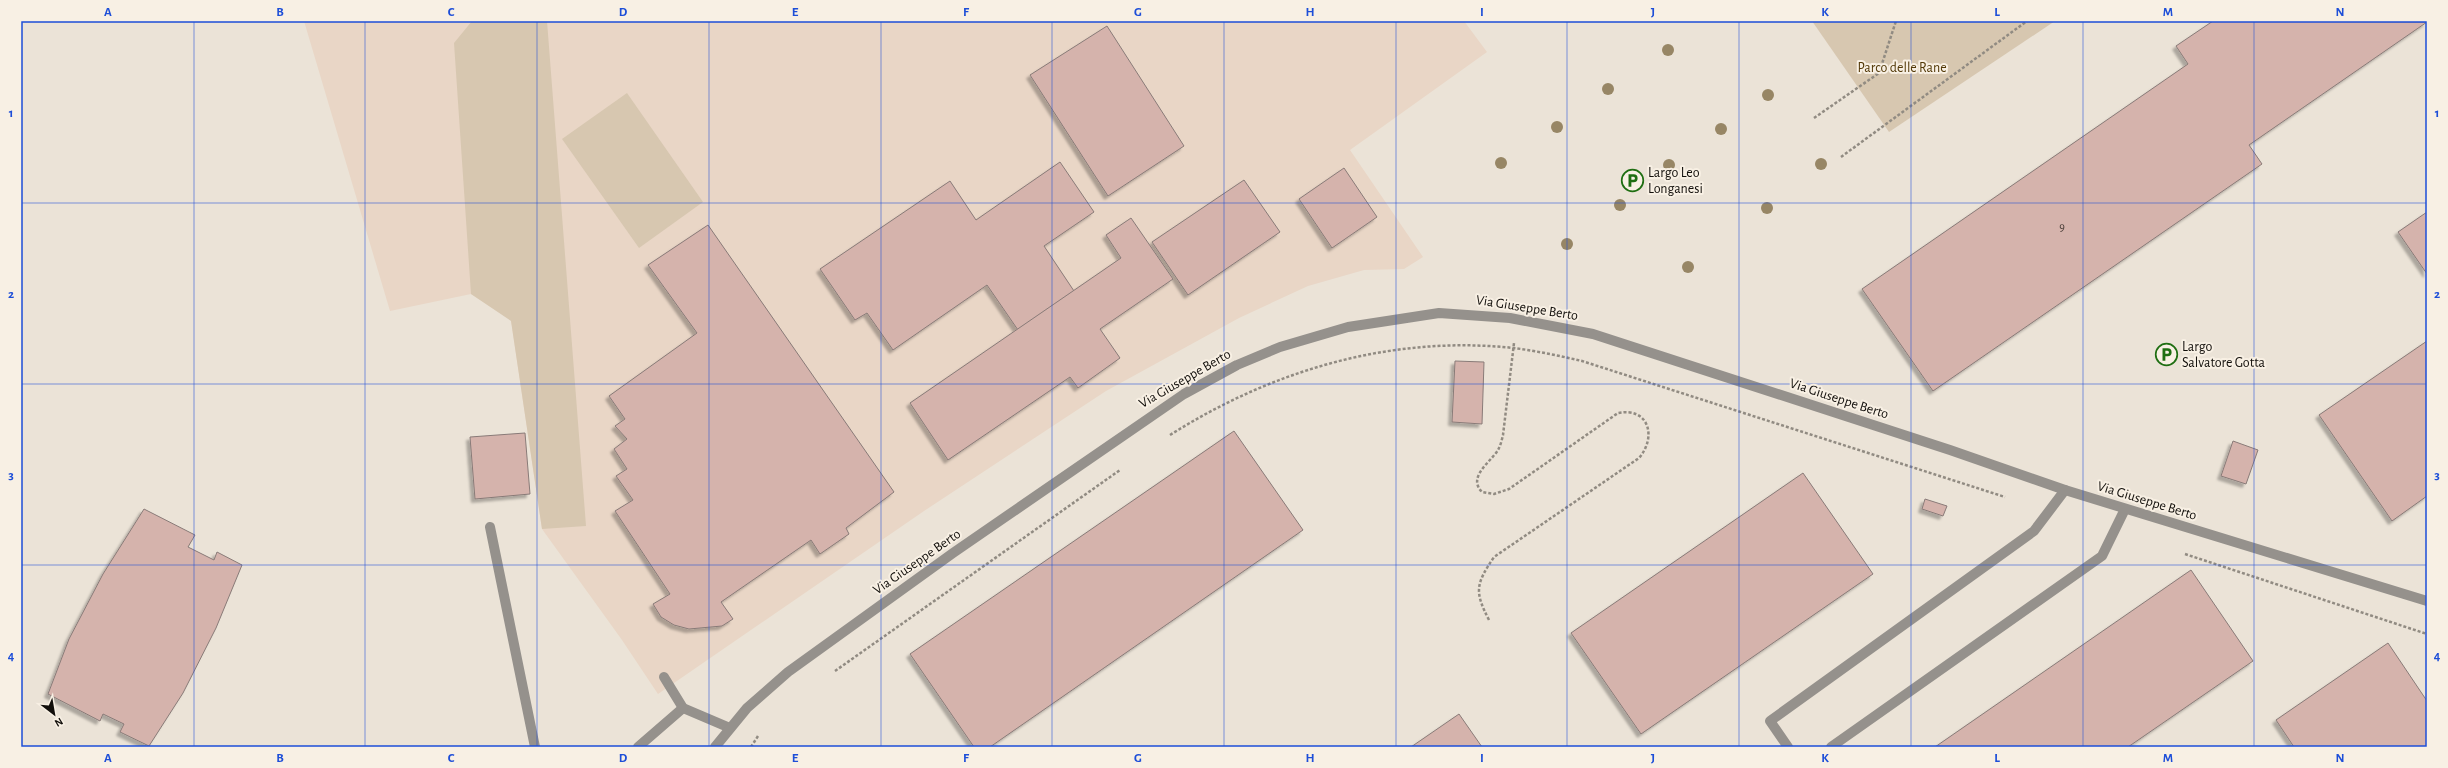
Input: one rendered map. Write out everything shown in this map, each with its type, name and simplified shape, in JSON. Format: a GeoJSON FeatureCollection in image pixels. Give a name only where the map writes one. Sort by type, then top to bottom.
{"type":"FeatureCollection","features":[{"type":"Feature","properties":{"kind":"street","name":"Via Giuseppe Berto"},"geometry":{"type":"LineString","coordinates":[[715,747],[730,728],[765,691],[788,672],[1138,423],[1216,375],[1280,347],[1360,325],[1439,313],[1517,320],[1562,326],[1610,339],[1950,450],[2066,490],[2427,601]]}},
{"type":"Feature","properties":{"kind":"street"},"geometry":{"type":"LineString","coordinates":[[1788,747],[1770,721],[2034,532],[2066,490]]}},
{"type":"Feature","properties":{"kind":"street"},"geometry":{"type":"LineString","coordinates":[[1831,747],[2102,556],[2126,509]]}},
{"type":"Feature","properties":{"kind":"street"},"geometry":{"type":"LineString","coordinates":[[490,527],[535,747]]}},
{"type":"Feature","properties":{"kind":"street"},"geometry":{"type":"LineString","coordinates":[[664,677],[683,708],[730,728]]}},
{"type":"Feature","properties":{"kind":"street"},"geometry":{"type":"LineString","coordinates":[[638,747],[683,708]]}},
{"type":"Feature","properties":{"kind":"path"},"geometry":{"type":"LineString","coordinates":[[1814,118],[1879,73],[1896,21]]}},
{"type":"Feature","properties":{"kind":"path"},"geometry":{"type":"LineString","coordinates":[[1840,157],[2027,21]]}},
{"type":"Feature","properties":{"kind":"path"},"geometry":{"type":"LineString","coordinates":[[1489,620],[1479,602],[1478,589],[1482,575],[1494,557],[1639,458],[1648,445],[1649,438],[1646,424],[1642,418],[1631,412],[1618,413],[1509,489],[1494,494],[1482,492],[1478,480],[1479,474],[1499,449],[1503,435],[1517,320]]}},
{"type":"Feature","properties":{"kind":"path"},"geometry":{"type":"LineString","coordinates":[[1167,438],[1237,397],[1320,365],[1398,348],[1480,346],[1514,348],[1582,361],[2007,498]]}},
{"type":"Feature","properties":{"kind":"path"},"geometry":{"type":"LineString","coordinates":[[833,672],[1122,469]]}},
{"type":"Feature","properties":{"kind":"path"},"geometry":{"type":"LineString","coordinates":[[2182,553],[2427,634]]}},
{"type":"Feature","properties":{"kind":"path"},"geometry":{"type":"LineString","coordinates":[[750,747],[759,734]]}},
{"type":"Feature","properties":{"kind":"shaded area"},"geometry":{"type":"Polygon","coordinates":[[[304,21],[1464,21],[1487,52],[1350,150],[1423,257],[1404,269],[1364,270],[1308,286],[1239,318],[1106,391],[924,511],[658,694],[622,640],[542,529],[511,320],[471,294],[390,311],[304,21]]]}},
{"type":"Feature","properties":{"kind":"green space"},"geometry":{"type":"Polygon","coordinates":[[[472,21],[547,21],[586,526],[542,529],[511,321],[471,294],[454,43],[472,21]]]}},
{"type":"Feature","properties":{"kind":"green space","name":"Parco delle Rane"},"geometry":{"type":"Polygon","coordinates":[[[1812,21],[2055,21],[1889,132],[1812,21]]]}},
{"type":"Feature","properties":{"kind":"green space"},"geometry":{"type":"Polygon","coordinates":[[[627,93],[703,202],[639,248],[562,139],[627,93]]]}},
{"type":"Feature","properties":{"kind":"building"},"geometry":{"type":"Polygon","coordinates":[[[2213,21],[2427,22],[2249,145],[2262,164],[1933,391],[1862,289],[2188,64],[2176,46],[2213,21]]]}},
{"type":"Feature","properties":{"kind":"building"},"geometry":{"type":"Polygon","coordinates":[[[1107,26],[1184,146],[1108,196],[1030,75],[1107,26]]]}},
{"type":"Feature","properties":{"kind":"building"},"geometry":{"type":"Polygon","coordinates":[[[1060,162],[1094,212],[1044,246],[1074,291],[1018,330],[987,285],[893,350],[867,313],[855,320],[820,269],[950,181],[976,220],[1060,162]]]}},
{"type":"Feature","properties":{"kind":"building"},"geometry":{"type":"Polygon","coordinates":[[[1344,168],[1377,217],[1332,248],[1299,199],[1344,168]]]}},
{"type":"Feature","properties":{"kind":"building"},"geometry":{"type":"Polygon","coordinates":[[[1244,180],[1280,232],[1188,295],[1152,242],[1244,180]]]}},
{"type":"Feature","properties":{"kind":"building"},"geometry":{"type":"Polygon","coordinates":[[[2427,212],[2427,274],[2398,232],[2427,212]]]}},
{"type":"Feature","properties":{"kind":"building"},"geometry":{"type":"Polygon","coordinates":[[[1131,218],[1173,279],[1100,329],[1120,358],[1078,388],[1070,377],[948,460],[910,403],[1121,258],[1106,235],[1131,218]]]}},
{"type":"Feature","properties":{"kind":"building"},"geometry":{"type":"Polygon","coordinates":[[[708,225],[894,492],[846,528],[849,534],[820,554],[811,540],[721,602],[733,619],[722,626],[689,629],[674,625],[661,617],[653,604],[670,594],[615,511],[633,500],[616,476],[627,469],[614,449],[627,439],[615,426],[625,419],[609,396],[697,333],[648,265],[708,225]]]}},
{"type":"Feature","properties":{"kind":"building"},"geometry":{"type":"Polygon","coordinates":[[[2427,341],[2427,496],[2392,521],[2319,415],[2427,341]]]}},
{"type":"Feature","properties":{"kind":"building"},"geometry":{"type":"Polygon","coordinates":[[[1455,361],[1484,362],[1482,424],[1452,422],[1455,361]]]}},
{"type":"Feature","properties":{"kind":"building"},"geometry":{"type":"Polygon","coordinates":[[[1234,431],[1303,530],[990,747],[974,747],[910,654],[1234,431]]]}},
{"type":"Feature","properties":{"kind":"building"},"geometry":{"type":"Polygon","coordinates":[[[525,433],[530,494],[475,499],[470,437],[525,433]]]}},
{"type":"Feature","properties":{"kind":"building"},"geometry":{"type":"Polygon","coordinates":[[[2233,441],[2258,450],[2246,484],[2221,476],[2233,441]]]}},
{"type":"Feature","properties":{"kind":"building"},"geometry":{"type":"Polygon","coordinates":[[[1803,473],[1873,574],[1641,734],[1571,633],[1803,473]]]}},
{"type":"Feature","properties":{"kind":"building"},"geometry":{"type":"Polygon","coordinates":[[[1925,499],[1947,506],[1943,516],[1922,509],[1925,499]]]}},
{"type":"Feature","properties":{"kind":"building"},"geometry":{"type":"Polygon","coordinates":[[[144,509],[195,535],[188,547],[214,560],[217,552],[242,565],[216,628],[183,693],[149,746],[120,732],[124,724],[103,714],[100,721],[48,694],[69,639],[103,574],[144,509]]]}},
{"type":"Feature","properties":{"kind":"building"},"geometry":{"type":"Polygon","coordinates":[[[2191,570],[2253,661],[2128,747],[1935,747],[2191,570]]]}},
{"type":"Feature","properties":{"kind":"building"},"geometry":{"type":"Polygon","coordinates":[[[2388,643],[2427,701],[2427,747],[2294,747],[2276,720],[2388,643]]]}},
{"type":"Feature","properties":{"kind":"building"},"geometry":{"type":"Polygon","coordinates":[[[1459,714],[1482,747],[1411,747],[1459,714]]]}},
{"type":"Feature","properties":{"kind":"place","name":"Largo Leo Longanesi"},"geometry":{"type":"Point","coordinates":[1632,181]}},
{"type":"Feature","properties":{"kind":"place","name":"Largo Salvatore Gotta"},"geometry":{"type":"Point","coordinates":[2166,355]}}]}
